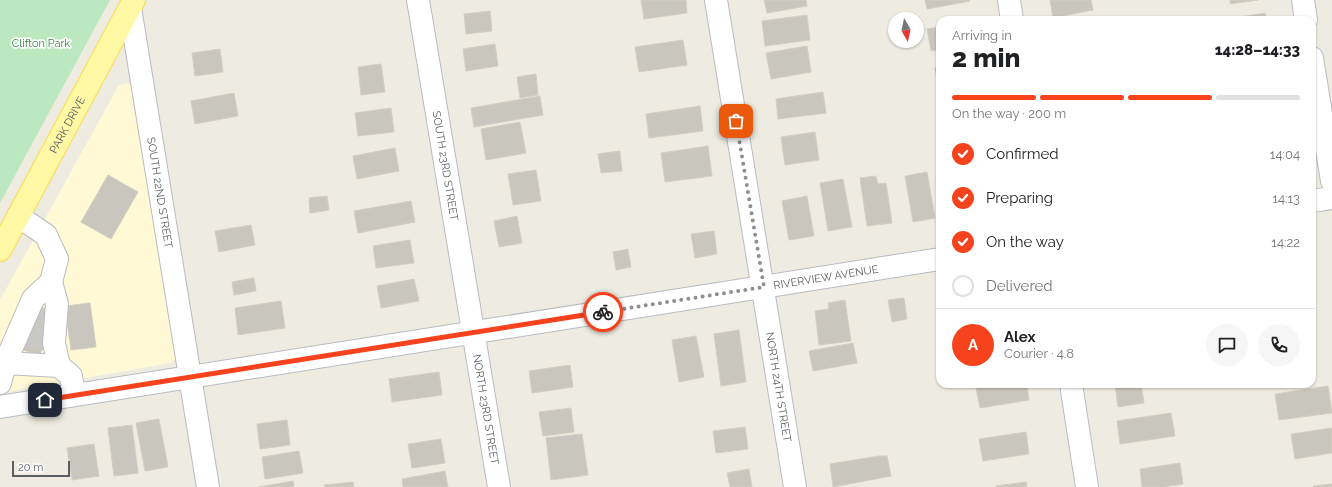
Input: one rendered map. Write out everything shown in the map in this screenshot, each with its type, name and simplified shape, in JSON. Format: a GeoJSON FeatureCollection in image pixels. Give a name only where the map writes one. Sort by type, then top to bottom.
{"type":"FeatureCollection","features":[{"type":"Feature","properties":{"kind":"main road","name":"PARK DRIVE"},"geometry":{"type":"LineString","coordinates":[[0,250],[132,4]]}},
{"type":"Feature","properties":{"kind":"street","name":"SOUTH 23RD STREET"},"geometry":{"type":"LineString","coordinates":[[418,0],[473,332]]}},
{"type":"Feature","properties":{"kind":"street","name":"NORTH 24TH STREET"},"geometry":{"type":"LineString","coordinates":[[716,0],[764,287],[795,487]]}},
{"type":"Feature","properties":{"kind":"street"},"geometry":{"type":"LineString","coordinates":[[1009,0],[1011,16]]}},
{"type":"Feature","properties":{"kind":"street"},"geometry":{"type":"LineString","coordinates":[[1303,0],[1305,16]]}},
{"type":"Feature","properties":{"kind":"street","name":"SOUTH 22ND STREET"},"geometry":{"type":"LineString","coordinates":[[132,4],[208,487]]}},
{"type":"Feature","properties":{"kind":"street"},"geometry":{"type":"LineString","coordinates":[[1316,83],[1332,181]]}},
{"type":"Feature","properties":{"kind":"street"},"geometry":{"type":"LineString","coordinates":[[1316,200],[1332,198]]}},
{"type":"Feature","properties":{"kind":"street"},"geometry":{"type":"LineString","coordinates":[[2,369],[39,328],[57,304],[51,282],[57,259],[46,235],[18,216]]}},
{"type":"Feature","properties":{"kind":"street","name":"RIVERVIEW AVENUE"},"geometry":{"type":"LineString","coordinates":[[1,403],[74,395],[936,260]]}},
{"type":"Feature","properties":{"kind":"street"},"geometry":{"type":"LineString","coordinates":[[51,282],[33,299],[39,328],[59,366],[71,376],[74,395]]}},
{"type":"Feature","properties":{"kind":"street","name":"NORTH 23RD STREET"},"geometry":{"type":"LineString","coordinates":[[473,332],[499,487]]}},
{"type":"Feature","properties":{"kind":"street"},"geometry":{"type":"LineString","coordinates":[[2,369],[59,366]]}},
{"type":"Feature","properties":{"kind":"street"},"geometry":{"type":"LineString","coordinates":[[1072,388],[1087,487]]}},
{"type":"Feature","properties":{"kind":"shaded area"},"geometry":{"type":"Polygon","coordinates":[[[127,83],[133,87],[177,358],[171,363],[0,393],[0,300],[119,85],[127,83]]]}},
{"type":"Feature","properties":{"kind":"green space","name":"Clifton Park"},"geometry":{"type":"Polygon","coordinates":[[[0,0],[110,0],[0,203],[0,0]]]}},
{"type":"Feature","properties":{"kind":"building"},"geometry":{"type":"Polygon","coordinates":[[[641,0],[686,0],[687,13],[644,19],[641,0]]]}},
{"type":"Feature","properties":{"kind":"building"},"geometry":{"type":"Polygon","coordinates":[[[764,0],[806,0],[807,6],[767,13],[764,0]]]}},
{"type":"Feature","properties":{"kind":"building"},"geometry":{"type":"Polygon","coordinates":[[[925,0],[969,0],[970,1],[927,9],[925,0]]]}},
{"type":"Feature","properties":{"kind":"building"},"geometry":{"type":"Polygon","coordinates":[[[1050,0],[1091,0],[1093,10],[1063,16],[1053,16],[1050,0]]]}},
{"type":"Feature","properties":{"kind":"building"},"geometry":{"type":"Polygon","coordinates":[[[1230,0],[1258,0],[1230,4],[1230,0]]]}},
{"type":"Feature","properties":{"kind":"building"},"geometry":{"type":"Polygon","coordinates":[[[490,11],[492,31],[466,34],[464,14],[490,11]]]}},
{"type":"Feature","properties":{"kind":"building"},"geometry":{"type":"Polygon","coordinates":[[[1265,13],[1266,16],[1247,16],[1265,13]]]}},
{"type":"Feature","properties":{"kind":"building"},"geometry":{"type":"Polygon","coordinates":[[[807,15],[810,40],[765,46],[762,21],[807,15]]]}},
{"type":"Feature","properties":{"kind":"building"},"geometry":{"type":"Polygon","coordinates":[[[936,28],[936,50],[931,51],[927,29],[936,28]]]}},
{"type":"Feature","properties":{"kind":"building"},"geometry":{"type":"Polygon","coordinates":[[[683,40],[687,65],[639,72],[635,47],[683,40]]]}},
{"type":"Feature","properties":{"kind":"building"},"geometry":{"type":"Polygon","coordinates":[[[495,44],[498,66],[466,71],[463,49],[495,44]]]}},
{"type":"Feature","properties":{"kind":"building"},"geometry":{"type":"Polygon","coordinates":[[[807,46],[811,72],[771,79],[766,53],[807,46]]]}},
{"type":"Feature","properties":{"kind":"building"},"geometry":{"type":"Polygon","coordinates":[[[220,49],[223,72],[195,76],[192,53],[220,49]]]}},
{"type":"Feature","properties":{"kind":"building"},"geometry":{"type":"Polygon","coordinates":[[[381,64],[385,92],[361,95],[358,67],[381,64]]]}},
{"type":"Feature","properties":{"kind":"building"},"geometry":{"type":"Polygon","coordinates":[[[536,74],[538,95],[520,98],[517,77],[536,74]]]}},
{"type":"Feature","properties":{"kind":"building"},"geometry":{"type":"Polygon","coordinates":[[[823,92],[826,113],[778,119],[776,99],[823,92]]]}},
{"type":"Feature","properties":{"kind":"building"},"geometry":{"type":"Polygon","coordinates":[[[234,93],[238,116],[195,124],[191,101],[234,93]]]}},
{"type":"Feature","properties":{"kind":"building"},"geometry":{"type":"Polygon","coordinates":[[[540,96],[543,115],[474,127],[471,108],[540,96]]]}},
{"type":"Feature","properties":{"kind":"building"},"geometry":{"type":"Polygon","coordinates":[[[700,106],[703,131],[649,138],[646,114],[700,106]]]}},
{"type":"Feature","properties":{"kind":"building"},"geometry":{"type":"Polygon","coordinates":[[[391,108],[394,132],[358,136],[355,113],[391,108]]]}},
{"type":"Feature","properties":{"kind":"building"},"geometry":{"type":"Polygon","coordinates":[[[520,122],[526,153],[486,160],[481,129],[520,122]]]}},
{"type":"Feature","properties":{"kind":"building"},"geometry":{"type":"Polygon","coordinates":[[[815,132],[819,160],[785,165],[781,137],[815,132]]]}},
{"type":"Feature","properties":{"kind":"building"},"geometry":{"type":"Polygon","coordinates":[[[708,146],[712,176],[665,182],[661,153],[708,146]]]}},
{"type":"Feature","properties":{"kind":"building"},"geometry":{"type":"Polygon","coordinates":[[[395,148],[399,171],[357,179],[353,156],[395,148]]]}},
{"type":"Feature","properties":{"kind":"building"},"geometry":{"type":"Polygon","coordinates":[[[620,151],[622,171],[601,173],[598,154],[620,151]]]}},
{"type":"Feature","properties":{"kind":"building"},"geometry":{"type":"Polygon","coordinates":[[[536,170],[541,201],[513,205],[508,174],[536,170]]]}},
{"type":"Feature","properties":{"kind":"building"},"geometry":{"type":"Polygon","coordinates":[[[927,172],[935,218],[913,222],[905,176],[927,172]]]}},
{"type":"Feature","properties":{"kind":"building"},"geometry":{"type":"Polygon","coordinates":[[[108,175],[138,192],[111,239],[81,222],[108,175]]]}},
{"type":"Feature","properties":{"kind":"building"},"geometry":{"type":"Polygon","coordinates":[[[876,176],[878,184],[886,183],[892,223],[867,226],[860,178],[876,176]]]}},
{"type":"Feature","properties":{"kind":"building"},"geometry":{"type":"Polygon","coordinates":[[[843,179],[852,227],[828,231],[820,183],[843,179]]]}},
{"type":"Feature","properties":{"kind":"building"},"geometry":{"type":"Polygon","coordinates":[[[327,196],[329,210],[310,213],[309,198],[327,196]]]}},
{"type":"Feature","properties":{"kind":"building"},"geometry":{"type":"Polygon","coordinates":[[[807,196],[814,236],[789,240],[782,201],[807,196]]]}},
{"type":"Feature","properties":{"kind":"building"},"geometry":{"type":"Polygon","coordinates":[[[411,201],[415,222],[358,233],[354,211],[411,201]]]}},
{"type":"Feature","properties":{"kind":"building"},"geometry":{"type":"Polygon","coordinates":[[[517,216],[522,243],[499,247],[494,221],[517,216]]]}},
{"type":"Feature","properties":{"kind":"building"},"geometry":{"type":"Polygon","coordinates":[[[251,225],[255,245],[219,252],[215,231],[251,225]]]}},
{"type":"Feature","properties":{"kind":"building"},"geometry":{"type":"Polygon","coordinates":[[[714,231],[717,254],[695,258],[691,234],[714,231]]]}},
{"type":"Feature","properties":{"kind":"building"},"geometry":{"type":"Polygon","coordinates":[[[410,240],[414,263],[376,268],[373,246],[410,240]]]}},
{"type":"Feature","properties":{"kind":"building"},"geometry":{"type":"Polygon","coordinates":[[[628,249],[631,267],[616,270],[613,252],[628,249]]]}},
{"type":"Feature","properties":{"kind":"building"},"geometry":{"type":"Polygon","coordinates":[[[254,278],[256,291],[234,295],[232,282],[254,278]]]}},
{"type":"Feature","properties":{"kind":"building"},"geometry":{"type":"Polygon","coordinates":[[[414,279],[419,301],[381,308],[377,286],[414,279]]]}},
{"type":"Feature","properties":{"kind":"building"},"geometry":{"type":"Polygon","coordinates":[[[904,298],[907,319],[892,322],[888,300],[904,298]]]}},
{"type":"Feature","properties":{"kind":"building"},"geometry":{"type":"Polygon","coordinates":[[[845,300],[851,341],[819,345],[815,311],[829,309],[828,303],[845,300]]]}},
{"type":"Feature","properties":{"kind":"building"},"geometry":{"type":"Polygon","coordinates":[[[281,301],[285,328],[238,335],[235,308],[281,301]]]}},
{"type":"Feature","properties":{"kind":"building"},"geometry":{"type":"Polygon","coordinates":[[[90,303],[96,347],[71,350],[65,306],[90,303]]]}},
{"type":"Feature","properties":{"kind":"building"},"geometry":{"type":"Polygon","coordinates":[[[36,309],[53,314],[40,355],[23,350],[36,309]]]}},
{"type":"Feature","properties":{"kind":"building"},"geometry":{"type":"Polygon","coordinates":[[[739,330],[746,382],[721,386],[714,334],[739,330]]]}},
{"type":"Feature","properties":{"kind":"building"},"geometry":{"type":"Polygon","coordinates":[[[696,336],[704,377],[679,382],[672,340],[696,336]]]}},
{"type":"Feature","properties":{"kind":"building"},"geometry":{"type":"Polygon","coordinates":[[[853,343],[857,363],[813,371],[809,351],[853,343]]]}},
{"type":"Feature","properties":{"kind":"building"},"geometry":{"type":"Polygon","coordinates":[[[570,365],[573,387],[532,393],[529,371],[570,365]]]}},
{"type":"Feature","properties":{"kind":"building"},"geometry":{"type":"Polygon","coordinates":[[[439,372],[442,395],[392,402],[389,379],[439,372]]]}},
{"type":"Feature","properties":{"kind":"building"},"geometry":{"type":"Polygon","coordinates":[[[1328,386],[1332,413],[1279,420],[1275,394],[1328,386]]]}},
{"type":"Feature","properties":{"kind":"building"},"geometry":{"type":"Polygon","coordinates":[[[976,388],[1028,388],[1029,400],[980,408],[976,388]]]}},
{"type":"Feature","properties":{"kind":"building"},"geometry":{"type":"Polygon","coordinates":[[[1116,388],[1142,388],[1144,403],[1118,407],[1116,388]]]}},
{"type":"Feature","properties":{"kind":"building"},"geometry":{"type":"Polygon","coordinates":[[[571,408],[574,432],[543,436],[539,412],[571,408]]]}},
{"type":"Feature","properties":{"kind":"building"},"geometry":{"type":"Polygon","coordinates":[[[1171,413],[1175,436],[1120,444],[1117,421],[1171,413]]]}},
{"type":"Feature","properties":{"kind":"building"},"geometry":{"type":"Polygon","coordinates":[[[159,419],[168,467],[145,471],[136,423],[159,419]]]}},
{"type":"Feature","properties":{"kind":"building"},"geometry":{"type":"Polygon","coordinates":[[[287,420],[290,445],[260,449],[257,424],[287,420]]]}},
{"type":"Feature","properties":{"kind":"building"},"geometry":{"type":"Polygon","coordinates":[[[132,425],[138,473],[114,476],[108,428],[132,425]]]}},
{"type":"Feature","properties":{"kind":"building"},"geometry":{"type":"Polygon","coordinates":[[[745,427],[748,449],[716,453],[713,431],[745,427]]]}},
{"type":"Feature","properties":{"kind":"building"},"geometry":{"type":"Polygon","coordinates":[[[1332,428],[1332,453],[1295,459],[1291,434],[1332,428]]]}},
{"type":"Feature","properties":{"kind":"building"},"geometry":{"type":"Polygon","coordinates":[[[1026,432],[1029,454],[983,461],[979,439],[1026,432]]]}},
{"type":"Feature","properties":{"kind":"building"},"geometry":{"type":"Polygon","coordinates":[[[582,434],[588,475],[551,480],[546,438],[582,434]]]}},
{"type":"Feature","properties":{"kind":"building"},"geometry":{"type":"Polygon","coordinates":[[[441,439],[445,463],[412,468],[408,444],[441,439]]]}},
{"type":"Feature","properties":{"kind":"building"},"geometry":{"type":"Polygon","coordinates":[[[94,444],[99,476],[72,480],[67,448],[94,444]]]}},
{"type":"Feature","properties":{"kind":"building"},"geometry":{"type":"Polygon","coordinates":[[[299,451],[303,473],[265,479],[262,457],[299,451]]]}},
{"type":"Feature","properties":{"kind":"building"},"geometry":{"type":"Polygon","coordinates":[[[887,456],[891,476],[833,487],[830,464],[887,456]]]}},
{"type":"Feature","properties":{"kind":"building"},"geometry":{"type":"Polygon","coordinates":[[[1180,463],[1183,484],[1164,487],[1142,487],[1140,469],[1180,463]]]}},
{"type":"Feature","properties":{"kind":"building"},"geometry":{"type":"Polygon","coordinates":[[[749,469],[752,487],[730,487],[727,473],[749,469]]]}},
{"type":"Feature","properties":{"kind":"building"},"geometry":{"type":"Polygon","coordinates":[[[445,471],[448,487],[403,487],[402,479],[445,471]]]}},
{"type":"Feature","properties":{"kind":"building"},"geometry":{"type":"Polygon","coordinates":[[[293,481],[294,487],[259,487],[293,481]]]}},
{"type":"Feature","properties":{"kind":"building"},"geometry":{"type":"Polygon","coordinates":[[[353,482],[354,487],[325,487],[324,485],[353,482]]]}},
{"type":"Feature","properties":{"kind":"building"},"geometry":{"type":"Polygon","coordinates":[[[1026,482],[1027,487],[996,487],[996,486],[1026,482]]]}},
{"type":"Feature","properties":{"kind":"building"},"geometry":{"type":"Polygon","coordinates":[[[1332,484],[1332,487],[1313,486],[1332,484]]]}},
{"type":"Feature","properties":{"kind":"tunnel"},"geometry":{"type":"LineString","coordinates":[[34,316],[51,321]]}},
{"type":"Feature","properties":{"kind":"tunnel"},"geometry":{"type":"LineString","coordinates":[[28,336],[45,340]]}},
{"type":"Feature","properties":{"kind":"way so far"},"geometry":{"type":"LineString","coordinates":[[603,312],[764,287],[736,121]]}},
{"type":"Feature","properties":{"kind":"route"},"geometry":{"type":"LineString","coordinates":[[45,400],[603,312]]}}]}
